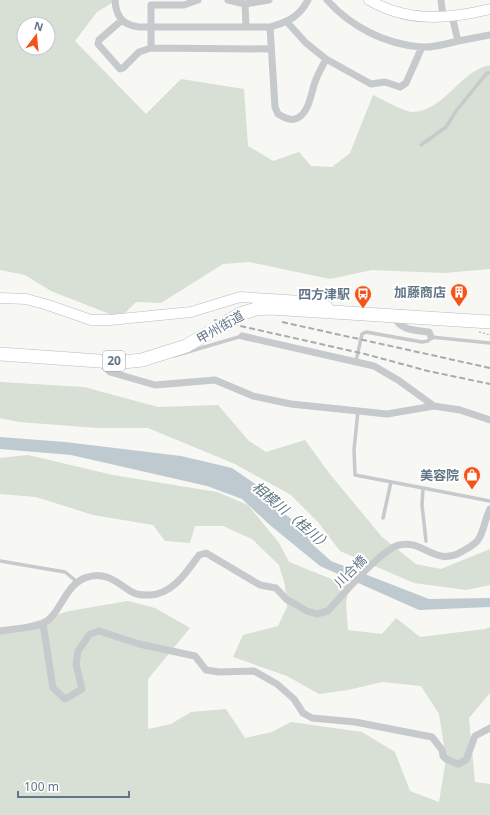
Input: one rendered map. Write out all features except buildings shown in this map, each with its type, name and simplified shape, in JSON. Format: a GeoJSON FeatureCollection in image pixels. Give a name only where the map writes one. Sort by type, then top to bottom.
{"type":"FeatureCollection","features":[{"type":"Feature","properties":{"kind":"highway","name":"甲州街道"},"geometry":{"type":"LineString","coordinates":[[0,354],[123,362],[163,355],[186,346],[248,310],[262,308],[490,322]]}},
{"type":"Feature","properties":{"kind":"main road"},"geometry":{"type":"LineString","coordinates":[[369,0],[381,7],[402,14],[422,18],[448,17],[490,9]]}},
{"type":"Feature","properties":{"kind":"main road"},"geometry":{"type":"LineString","coordinates":[[0,298],[26,299],[91,320],[110,320],[191,312],[240,297],[318,302],[327,306],[331,313]]}},
{"type":"Feature","properties":{"kind":"street"},"geometry":{"type":"LineString","coordinates":[[115,0],[115,10],[122,20],[132,26],[151,27],[270,27],[287,22],[302,10],[308,0]]}},
{"type":"Feature","properties":{"kind":"street"},"geometry":{"type":"LineString","coordinates":[[151,48],[151,5],[184,5],[198,0]]}},
{"type":"Feature","properties":{"kind":"street"},"geometry":{"type":"LineString","coordinates":[[228,0],[245,4],[269,0]]}},
{"type":"Feature","properties":{"kind":"street"},"geometry":{"type":"LineString","coordinates":[[327,0],[349,21],[380,38],[422,47],[458,42],[490,35]]}},
{"type":"Feature","properties":{"kind":"street"},"geometry":{"type":"LineString","coordinates":[[441,0],[458,42]]}},
{"type":"Feature","properties":{"kind":"street"},"geometry":{"type":"LineString","coordinates":[[245,4],[246,27]]}},
{"type":"Feature","properties":{"kind":"street"},"geometry":{"type":"LineString","coordinates":[[122,20],[99,40],[98,44],[120,68],[123,68],[139,52],[151,48],[270,48]]}},
{"type":"Feature","properties":{"kind":"street"},"geometry":{"type":"LineString","coordinates":[[287,22],[306,43],[326,59],[370,84],[385,82],[400,87],[406,83],[422,47]]}},
{"type":"Feature","properties":{"kind":"street"},"geometry":{"type":"LineString","coordinates":[[270,27],[270,48],[275,107],[278,114],[287,119],[296,119],[303,113],[308,104],[315,81],[326,59]]}},
{"type":"Feature","properties":{"kind":"street"},"geometry":{"type":"LineString","coordinates":[[395,317],[399,325],[406,329],[429,332],[431,337]]}},
{"type":"Feature","properties":{"kind":"street"},"geometry":{"type":"LineString","coordinates":[[242,336],[374,366],[398,380],[434,406]]}},
{"type":"Feature","properties":{"kind":"street"},"geometry":{"type":"LineString","coordinates":[[99,361],[110,372],[155,385],[215,380],[253,396],[291,404],[387,414],[434,406],[460,410],[490,420]]}},
{"type":"Feature","properties":{"kind":"street","name":"川合橋"},"geometry":{"type":"LineString","coordinates":[[76,581],[98,575],[119,582],[135,594],[153,596],[169,589],[182,578],[199,555],[206,553],[260,585],[276,588],[286,599],[307,611],[317,614],[328,611],[383,555],[399,545],[415,546],[441,557],[454,556],[478,540],[490,509]]}},
{"type":"Feature","properties":{"kind":"street"},"geometry":{"type":"LineString","coordinates":[[0,631],[43,624],[53,613],[76,581]]}},
{"type":"Feature","properties":{"kind":"street"},"geometry":{"type":"LineString","coordinates":[[43,624],[53,688],[65,699],[82,689],[76,664],[78,651],[90,634],[99,631],[139,644],[195,656],[206,670],[219,672],[254,671],[277,684],[294,699],[303,713],[312,718],[355,722],[432,736],[442,750],[446,759],[458,764],[466,760],[475,736],[490,728]]}},
{"type":"Feature","properties":{"kind":"lane"},"geometry":{"type":"LineString","coordinates":[[421,145],[446,127],[456,111],[490,72]]}},
{"type":"Feature","properties":{"kind":"lane"},"geometry":{"type":"LineString","coordinates":[[356,361],[362,334],[366,332],[422,342],[428,341],[431,337],[490,343]]}},
{"type":"Feature","properties":{"kind":"lane"},"geometry":{"type":"LineString","coordinates":[[163,355],[178,356],[242,336]]}},
{"type":"Feature","properties":{"kind":"lane"},"geometry":{"type":"LineString","coordinates":[[358,410],[354,450],[354,475],[490,501]]}},
{"type":"Feature","properties":{"kind":"lane"},"geometry":{"type":"LineString","coordinates":[[383,518],[391,482]]}},
{"type":"Feature","properties":{"kind":"lane"},"geometry":{"type":"LineString","coordinates":[[423,488],[422,505],[426,541]]}},
{"type":"Feature","properties":{"kind":"lane"},"geometry":{"type":"LineString","coordinates":[[0,561],[65,572],[76,581]]}},
{"type":"Feature","properties":{"kind":"shaded area"},"geometry":{"type":"Polygon","coordinates":[[[0,0],[117,0],[97,12],[75,41],[146,114],[181,79],[244,89],[248,146],[273,161],[299,152],[311,166],[332,167],[350,153],[373,95],[399,108],[409,111],[413,112],[425,110],[444,98],[470,75],[479,69],[490,65],[490,269],[444,273],[372,270],[330,279],[249,262],[223,264],[161,303],[136,302],[120,318],[51,291],[25,275],[0,270],[0,0]]]}},
{"type":"Feature","properties":{"kind":"shaded area"},"geometry":{"type":"Polygon","coordinates":[[[0,382],[84,387],[158,407],[218,405],[249,441],[266,452],[305,440],[329,473],[382,537],[416,564],[441,569],[490,549],[490,585],[466,590],[414,583],[340,551],[318,522],[291,495],[235,464],[148,428],[98,428],[19,422],[0,418],[0,382]]]}},
{"type":"Feature","properties":{"kind":"shaded area"},"geometry":{"type":"Polygon","coordinates":[[[0,437],[65,442],[181,456],[232,468],[273,496],[269,503],[304,528],[311,543],[331,561],[429,599],[490,598],[490,607],[419,610],[320,566],[271,526],[242,499],[207,486],[71,455],[0,449],[0,437]]]}},
{"type":"Feature","properties":{"kind":"shaded area"},"geometry":{"type":"Polygon","coordinates":[[[28,455],[113,475],[217,492],[248,505],[279,543],[289,562],[349,586],[346,604],[348,630],[382,634],[396,618],[420,637],[485,629],[490,627],[490,693],[469,718],[475,782],[490,784],[490,815],[0,815],[0,632],[69,611],[128,601],[155,608],[190,628],[148,679],[148,729],[171,724],[191,712],[226,709],[245,738],[272,732],[291,722],[362,732],[395,752],[410,791],[439,802],[446,759],[439,714],[421,686],[382,682],[348,690],[319,694],[287,676],[233,657],[243,635],[278,626],[287,607],[285,585],[279,565],[252,539],[223,526],[195,526],[190,543],[165,541],[153,525],[93,515],[36,497],[0,494],[0,458],[28,455]]]}},
{"type":"Feature","properties":{"kind":"railway"},"geometry":{"type":"LineString","coordinates":[[214,320],[365,354],[428,371],[490,384]]}},
{"type":"Feature","properties":{"kind":"railway"},"geometry":{"type":"LineString","coordinates":[[282,322],[490,368]]}},
{"type":"Feature","properties":{"kind":"place","name":"加藤商店"},"geometry":{"type":"Point","coordinates":[459,307]}},
{"type":"Feature","properties":{"kind":"place","name":"四方津駅"},"geometry":{"type":"Point","coordinates":[363,309]}},
{"type":"Feature","properties":{"kind":"place","name":"美容院"},"geometry":{"type":"Point","coordinates":[472,490]}},
{"type":"Feature","properties":{"kind":"water label","name":"相模川（桂川）"},"geometry":{"type":"Point","coordinates":[292,516]}}]}
